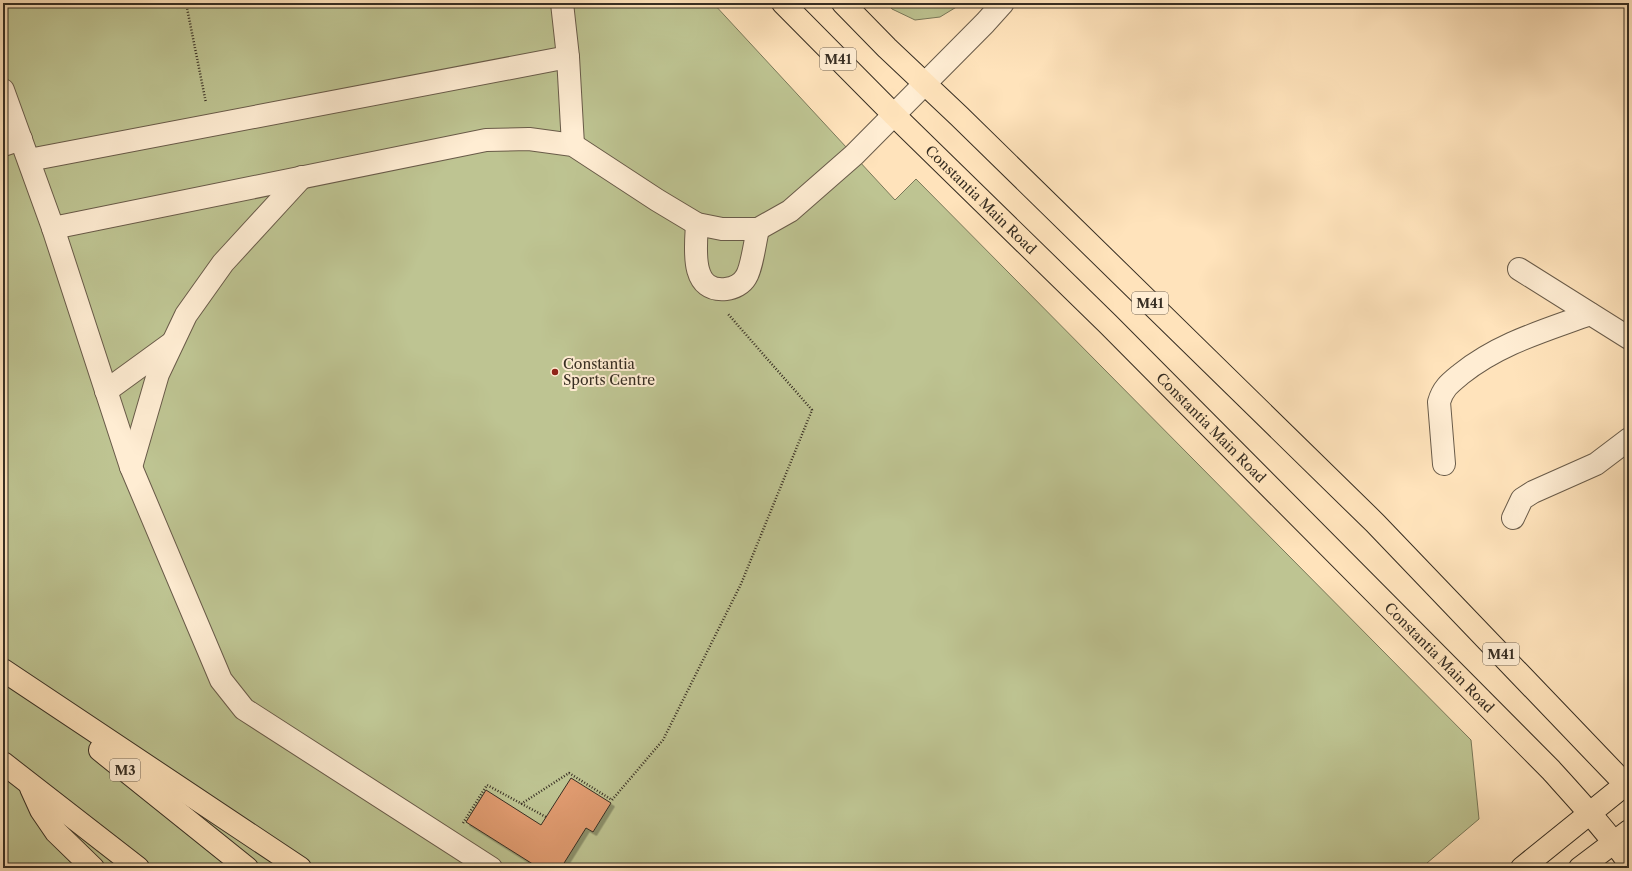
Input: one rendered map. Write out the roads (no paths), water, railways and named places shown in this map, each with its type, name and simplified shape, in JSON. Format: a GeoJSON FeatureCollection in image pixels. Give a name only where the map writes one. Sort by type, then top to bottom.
{"type":"FeatureCollection","features":[{"type":"Feature","properties":{"kind":"main road","name":"Constantia Main Road"},"geometry":{"type":"LineString","coordinates":[[783,3],[894,115],[1119,335],[1552,770],[1590,813],[1622,836],[1629,863]]}},
{"type":"Feature","properties":{"kind":"main road","name":"M41"},"geometry":{"type":"LineString","coordinates":[[843,3],[924,84],[965,122],[1375,523],[1628,785]]}},
{"type":"Feature","properties":{"kind":"main road"},"geometry":{"type":"LineString","coordinates":[[3,671],[300,868]]}},
{"type":"Feature","properties":{"kind":"main road","name":"M3"},"geometry":{"type":"LineString","coordinates":[[3,671],[247,868]]}},
{"type":"Feature","properties":{"kind":"main road"},"geometry":{"type":"LineString","coordinates":[[3,763],[138,868]]}},
{"type":"Feature","properties":{"kind":"main road"},"geometry":{"type":"LineString","coordinates":[[29,784],[41,810],[56,832],[93,868]]}},
{"type":"Feature","properties":{"kind":"main road"},"geometry":{"type":"LineString","coordinates":[[1522,868],[1590,813],[1628,785]]}},
{"type":"Feature","properties":{"kind":"main road"},"geometry":{"type":"LineString","coordinates":[[1580,868],[1622,836]]}},
{"type":"Feature","properties":{"kind":"street"},"geometry":{"type":"LineString","coordinates":[[562,3],[568,57],[573,144]]}},
{"type":"Feature","properties":{"kind":"street"},"geometry":{"type":"LineString","coordinates":[[53,228],[486,140],[529,139],[573,144],[657,200],[697,224],[722,229],[758,229],[790,211],[854,155],[1003,3]]}},
{"type":"Feature","properties":{"kind":"street"},"geometry":{"type":"LineString","coordinates":[[28,160],[210,124],[568,57]]}},
{"type":"Feature","properties":{"kind":"street"},"geometry":{"type":"LineString","coordinates":[[3,90],[12,142],[28,160],[53,228],[131,467],[221,680],[244,709],[491,868]]}},
{"type":"Feature","properties":{"kind":"street"},"geometry":{"type":"LineString","coordinates":[[131,467],[158,374],[186,315],[223,263],[302,177]]}},
{"type":"Feature","properties":{"kind":"street"},"geometry":{"type":"LineString","coordinates":[[697,224],[696,267],[699,276],[713,287],[722,289],[731,288],[746,278],[750,270],[758,229]]}},
{"type":"Feature","properties":{"kind":"street"},"geometry":{"type":"LineString","coordinates":[[1519,269],[1629,338]]}},
{"type":"Feature","properties":{"kind":"street"},"geometry":{"type":"LineString","coordinates":[[1444,464],[1440,402],[1442,393],[1449,385],[1482,358],[1504,346],[1590,314]]}},
{"type":"Feature","properties":{"kind":"street"},"geometry":{"type":"LineString","coordinates":[[106,391],[173,343]]}},
{"type":"Feature","properties":{"kind":"street"},"geometry":{"type":"LineString","coordinates":[[1513,518],[1522,499],[1574,473],[1596,464],[1629,439]]}},
{"type":"Feature","properties":{"kind":"place","name":"Constantia Sports Centre"},"geometry":{"type":"Point","coordinates":[555,372]}}]}
